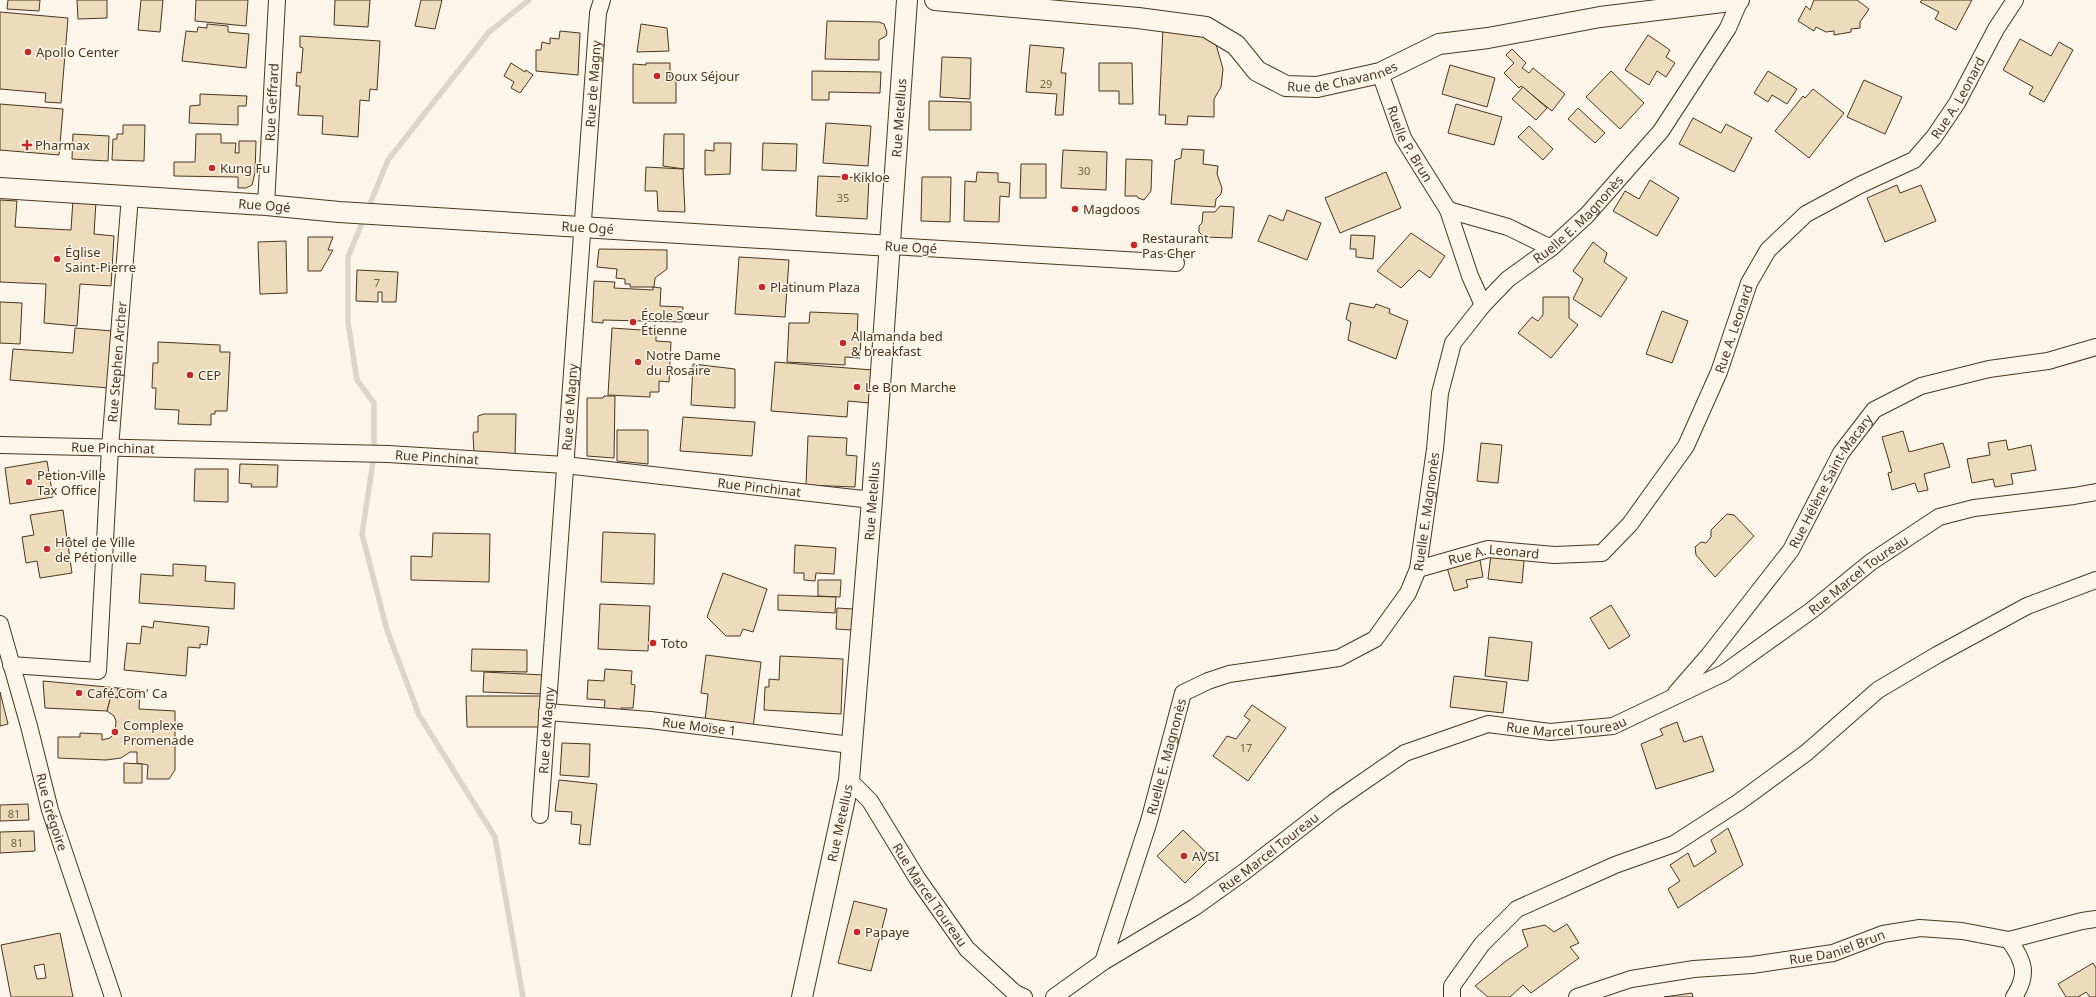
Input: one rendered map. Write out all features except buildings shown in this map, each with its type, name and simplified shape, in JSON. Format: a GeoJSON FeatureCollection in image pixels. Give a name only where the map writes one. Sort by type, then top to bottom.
{"type":"FeatureCollection","features":[{"type":"Feature","properties":{"kind":"street","name":"Rue Geffrard"},"geometry":{"type":"LineString","coordinates":[[266,205],[277,0]]}},
{"type":"Feature","properties":{"kind":"street","name":"Rue de Magny"},"geometry":{"type":"LineString","coordinates":[[540,815],[598,13],[602,0]]}},
{"type":"Feature","properties":{"kind":"street","name":"Rue Metellus"},"geometry":{"type":"LineString","coordinates":[[802,997],[849,780],[891,246],[907,0]]}},
{"type":"Feature","properties":{"kind":"street","name":"Rue de Chavannes"},"geometry":{"type":"LineString","coordinates":[[935,0],[1138,18],[1206,27],[1236,45],[1257,71],[1286,86],[1317,87],[1380,73],[1396,63],[1439,44],[1488,38],[1600,17],[1740,0]]}},
{"type":"Feature","properties":{"kind":"street","name":"Ruelle E. Magnonès"},"geometry":{"type":"LineString","coordinates":[[1103,962],[1148,821],[1183,693],[1208,681],[1229,674],[1339,658],[1375,639],[1408,593],[1418,569],[1435,449],[1440,394],[1453,343],[1483,304],[1508,279],[1551,248],[1587,215],[1661,131],[1728,28],[1740,0]]}},
{"type":"Feature","properties":{"kind":"street","name":"Rue A. Leonard"},"geometry":{"type":"LineString","coordinates":[[1418,569],[1488,549],[1554,555],[1602,553],[1630,524],[1686,446],[1719,372],[1749,283],[1768,250],[1806,214],[1914,160],[1934,137],[1957,103],[1996,29],[2015,0]]}},
{"type":"Feature","properties":{"kind":"street","name":"Ruelle P. Brun"},"geometry":{"type":"LineString","coordinates":[[1380,73],[1403,138],[1448,210],[1470,276],[1483,304]]}},
{"type":"Feature","properties":{"kind":"street","name":"Rue Ogé"},"geometry":{"type":"LineString","coordinates":[[0,188],[266,205],[339,212],[1176,263]]}},
{"type":"Feature","properties":{"kind":"street","name":"Rue Stephen Archer"},"geometry":{"type":"LineString","coordinates":[[11,665],[98,671],[110,448],[130,196]]}},
{"type":"Feature","properties":{"kind":"street"},"geometry":{"type":"LineString","coordinates":[[1448,210],[1508,226],[1551,248]]}},
{"type":"Feature","properties":{"kind":"street","name":"Rue Hélène Saint-Macary"},"geometry":{"type":"LineString","coordinates":[[1672,697],[1709,655],[1791,550],[1841,453],[1874,410],[1921,386],[1989,369],[2048,361],[2096,347]]}},
{"type":"Feature","properties":{"kind":"street","name":"Rue Pinchinat"},"geometry":{"type":"LineString","coordinates":[[0,445],[388,454],[565,465],[872,500]]}},
{"type":"Feature","properties":{"kind":"street","name":"Rue Marcel Toureau"},"geometry":{"type":"LineString","coordinates":[[1054,997],[1103,962],[1195,907],[1244,872],[1334,802],[1405,753],[1488,724],[1550,732],[1613,726],[1724,673],[1812,610],[1871,562],[1939,517],[1974,508],[2096,492]]}},
{"type":"Feature","properties":{"kind":"street"},"geometry":{"type":"LineString","coordinates":[[1452,997],[1452,986],[1482,944],[1517,909],[1615,864],[1674,844],[1739,802],[1806,753],[1878,690],[1937,655],[2027,606],[2096,580]]}},
{"type":"Feature","properties":{"kind":"street","name":"Rue Grégoire"},"geometry":{"type":"LineString","coordinates":[[0,624],[29,726],[50,810],[113,997]]}},
{"type":"Feature","properties":{"kind":"street","name":"Rue Moïse 1"},"geometry":{"type":"LineString","coordinates":[[547,712],[650,720],[851,745]]}},
{"type":"Feature","properties":{"kind":"street","name":"Rue Marcel Toureau"},"geometry":{"type":"LineString","coordinates":[[849,780],[870,801],[917,878],[967,949],[1011,989],[1024,997]]}},
{"type":"Feature","properties":{"kind":"street","name":"Rue Daniel Brun"},"geometry":{"type":"LineString","coordinates":[[1577,997],[1631,979],[1680,971],[1752,965],[1833,953],[1883,934],[1920,928],[1962,931],[2010,940],[2082,921],[2096,919]]}},
{"type":"Feature","properties":{"kind":"street"},"geometry":{"type":"LineString","coordinates":[[2010,940],[2022,958],[2023,974],[2018,991],[2014,997]]}},
{"type":"Feature","properties":{"kind":"waterway"},"geometry":{"type":"LineString","coordinates":[[523,997],[495,837],[419,715],[387,630],[362,534],[374,455],[374,403],[357,380],[348,322],[348,257],[388,160],[489,32],[529,0]]}},
{"type":"Feature","properties":{"kind":"place","name":"Apollo Center"},"geometry":{"type":"Point","coordinates":[28,52]}},
{"type":"Feature","properties":{"kind":"place","name":"Doux Séjour"},"geometry":{"type":"Point","coordinates":[657,76]}},
{"type":"Feature","properties":{"kind":"place","name":"Pharmax"},"geometry":{"type":"Point","coordinates":[27,145]}},
{"type":"Feature","properties":{"kind":"place","name":"Kung Fu"},"geometry":{"type":"Point","coordinates":[212,168]}},
{"type":"Feature","properties":{"kind":"place","name":"Kikloe"},"geometry":{"type":"Point","coordinates":[845,177]}},
{"type":"Feature","properties":{"kind":"place","name":"Magdoos"},"geometry":{"type":"Point","coordinates":[1075,209]}},
{"type":"Feature","properties":{"kind":"place","name":"Restaurant Pas Cher"},"geometry":{"type":"Point","coordinates":[1134,245]}},
{"type":"Feature","properties":{"kind":"place","name":"Église Saint-Pierre"},"geometry":{"type":"Point","coordinates":[57,259]}},
{"type":"Feature","properties":{"kind":"place","name":"Platinum Plaza"},"geometry":{"type":"Point","coordinates":[762,287]}},
{"type":"Feature","properties":{"kind":"place","name":"École Sœur Étienne"},"geometry":{"type":"Point","coordinates":[633,322]}},
{"type":"Feature","properties":{"kind":"place","name":"Allamanda bed & breakfast"},"geometry":{"type":"Point","coordinates":[843,343]}},
{"type":"Feature","properties":{"kind":"place","name":"Notre Dame du Rosaire"},"geometry":{"type":"Point","coordinates":[638,362]}},
{"type":"Feature","properties":{"kind":"place","name":"CEP"},"geometry":{"type":"Point","coordinates":[190,375]}},
{"type":"Feature","properties":{"kind":"place","name":"Le Bon Marche"},"geometry":{"type":"Point","coordinates":[857,387]}},
{"type":"Feature","properties":{"kind":"place","name":"Petion-Ville Tax Office"},"geometry":{"type":"Point","coordinates":[29,482]}},
{"type":"Feature","properties":{"kind":"place","name":"Hôtel de Ville de Pétionville"},"geometry":{"type":"Point","coordinates":[47,549]}},
{"type":"Feature","properties":{"kind":"place","name":"Toto"},"geometry":{"type":"Point","coordinates":[653,643]}},
{"type":"Feature","properties":{"kind":"place","name":"Café Com' Ca"},"geometry":{"type":"Point","coordinates":[79,693]}},
{"type":"Feature","properties":{"kind":"place","name":"Complexe Promenade"},"geometry":{"type":"Point","coordinates":[115,732]}},
{"type":"Feature","properties":{"kind":"place","name":"AVSI"},"geometry":{"type":"Point","coordinates":[1184,856]}},
{"type":"Feature","properties":{"kind":"place","name":"Papaye"},"geometry":{"type":"Point","coordinates":[857,932]}}]}
